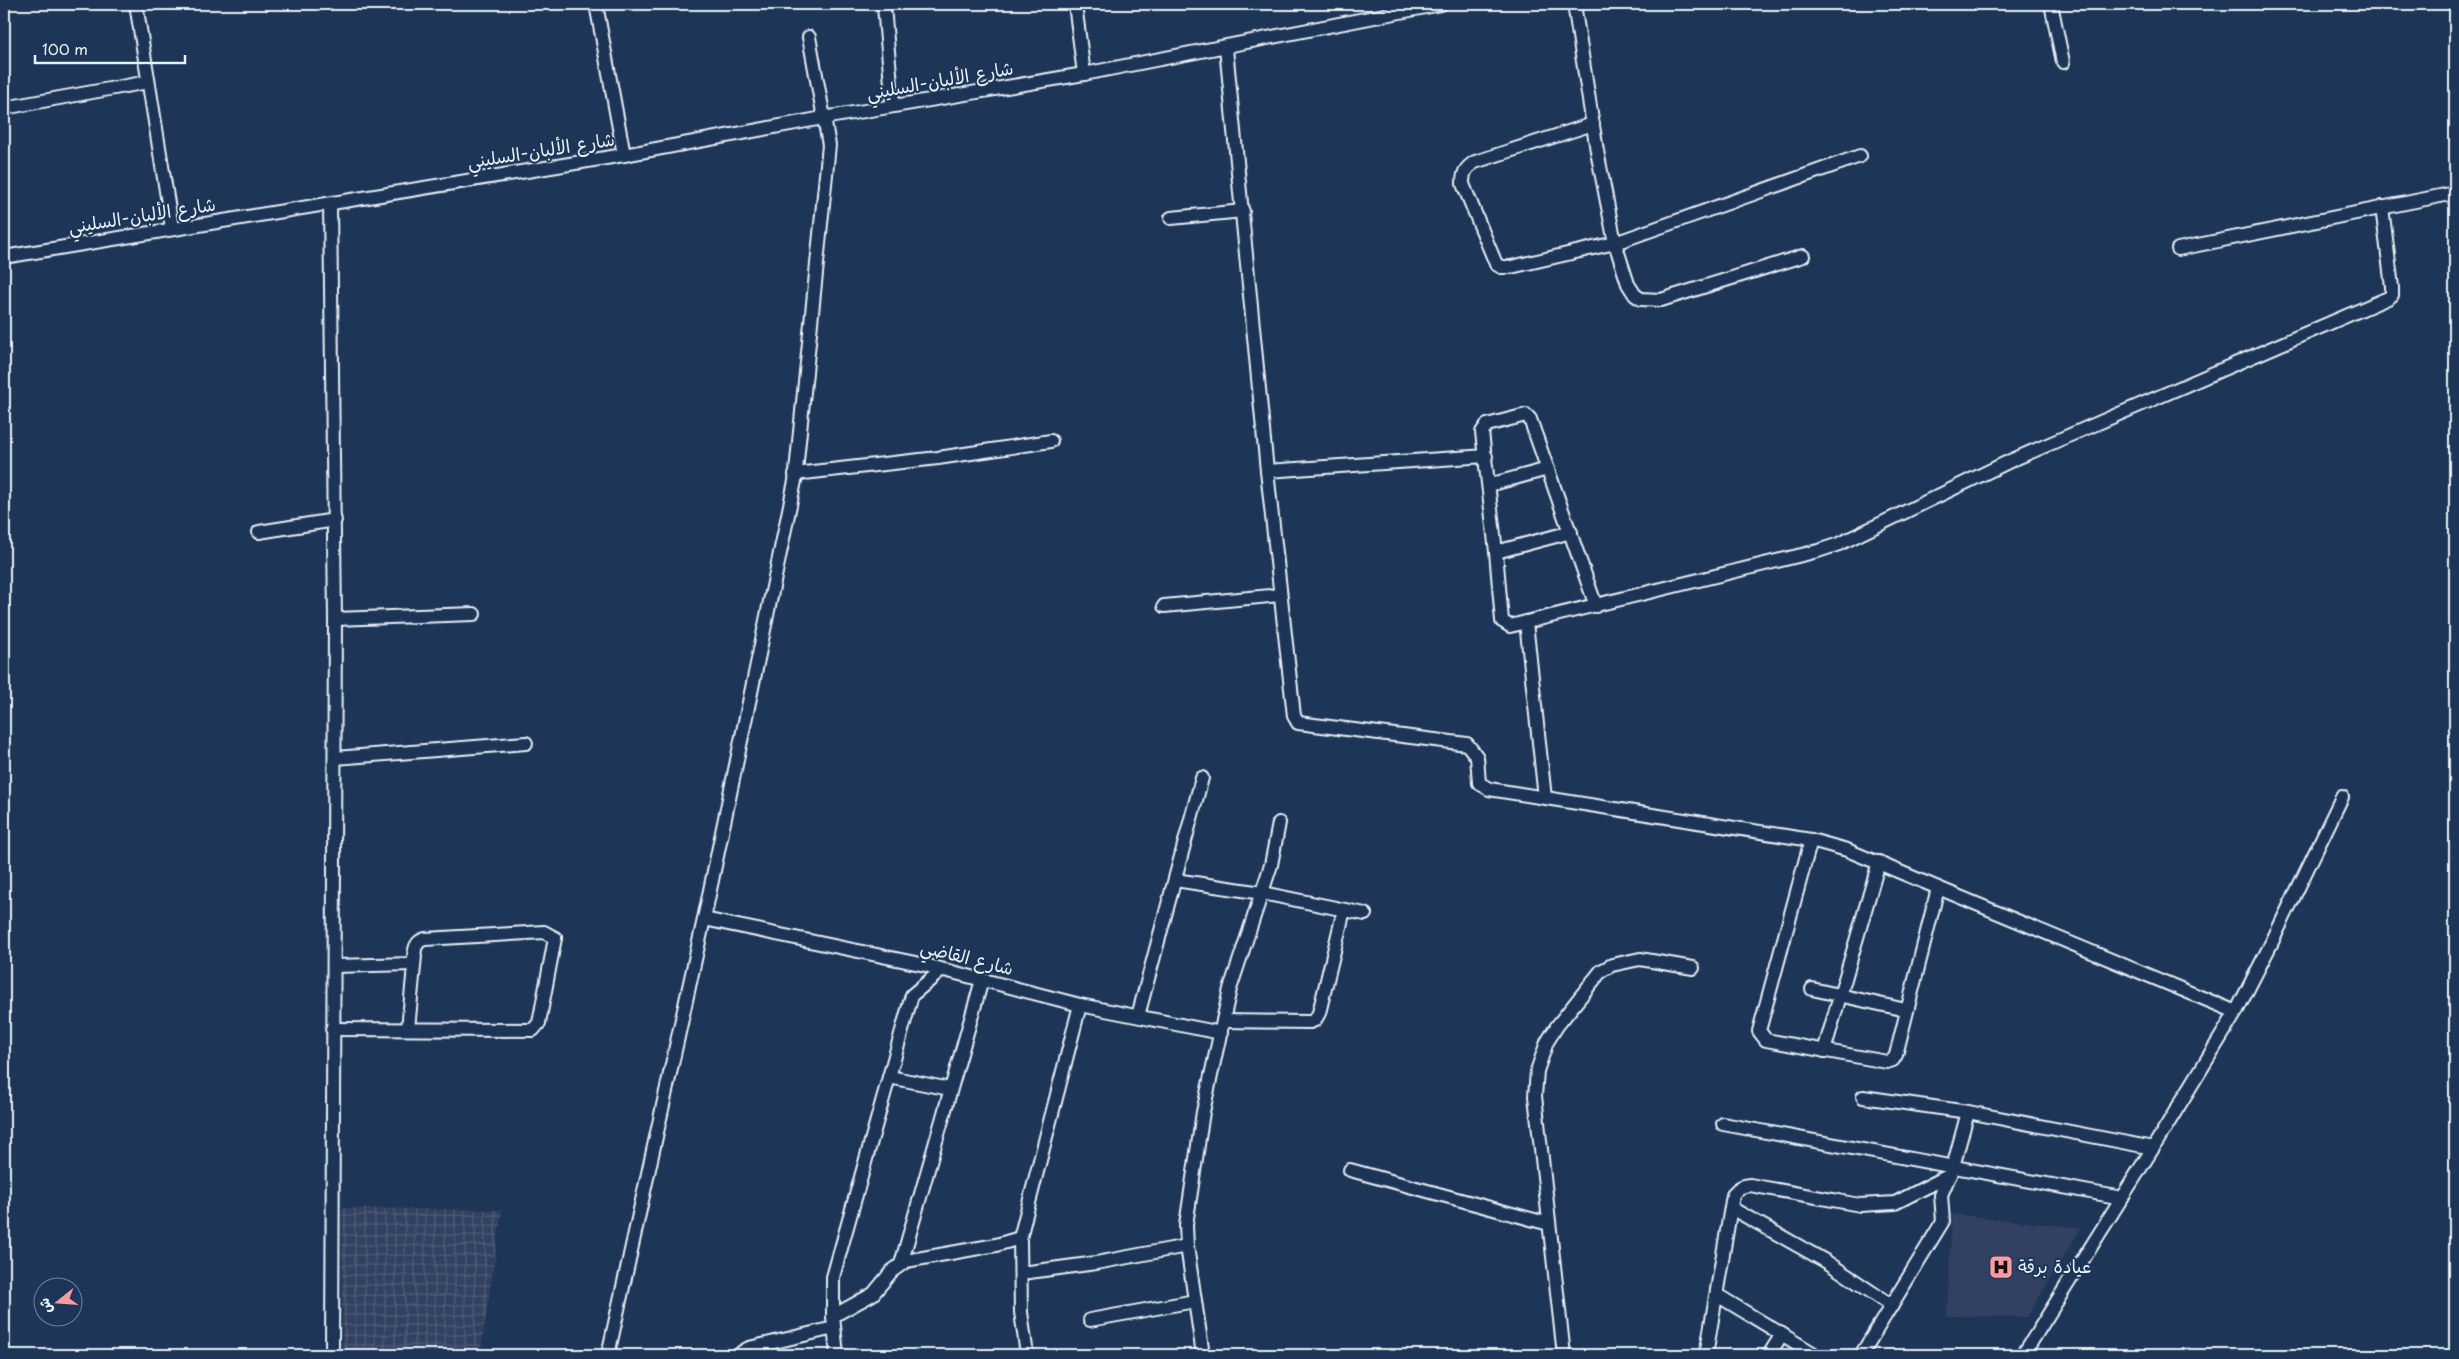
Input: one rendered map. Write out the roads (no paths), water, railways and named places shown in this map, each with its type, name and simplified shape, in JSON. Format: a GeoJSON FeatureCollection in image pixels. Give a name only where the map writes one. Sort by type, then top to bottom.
{"type":"FeatureCollection","features":[{"type":"Feature","properties":{"kind":"street"},"geometry":{"type":"LineString","coordinates":[[136,4],[172,228]]}},
{"type":"Feature","properties":{"kind":"street"},"geometry":{"type":"LineString","coordinates":[[596,4],[624,156]]}},
{"type":"Feature","properties":{"kind":"street"},"geometry":{"type":"LineString","coordinates":[[1075,4],[1084,74]]}},
{"type":"Feature","properties":{"kind":"street","name":"شارع الألبان-السليني"},"geometry":{"type":"LineString","coordinates":[[4,257],[172,228],[624,156],[823,118],[1226,48],[1441,4]]}},
{"type":"Feature","properties":{"kind":"street"},"geometry":{"type":"LineString","coordinates":[[1574,4],[1593,124],[1615,243],[1628,284],[1635,295],[1641,299],[1661,300],[1802,256]]}},
{"type":"Feature","properties":{"kind":"street"},"geometry":{"type":"LineString","coordinates":[[2051,4],[2063,62]]}},
{"type":"Feature","properties":{"kind":"street"},"geometry":{"type":"LineString","coordinates":[[884,7],[893,106]]}},
{"type":"Feature","properties":{"kind":"street"},"geometry":{"type":"LineString","coordinates":[[608,1355],[704,919],[796,474],[829,145],[809,37]]}},
{"type":"Feature","properties":{"kind":"street"},"geometry":{"type":"LineString","coordinates":[[1226,48],[1243,211],[1266,471],[1294,716],[1298,723],[1468,744],[1477,757],[1478,780],[1483,787],[1811,840],[1847,850],[2236,1012]]}},
{"type":"Feature","properties":{"kind":"street"},"geometry":{"type":"LineString","coordinates":[[4,108],[148,82]]}},
{"type":"Feature","properties":{"kind":"street"},"geometry":{"type":"LineString","coordinates":[[1593,124],[1475,162],[1466,168],[1463,174],[1463,184],[1496,264],[1501,267],[1511,267],[1615,243],[1860,156]]}},
{"type":"Feature","properties":{"kind":"street"},"geometry":{"type":"LineString","coordinates":[[2178,249],[2455,193]]}},
{"type":"Feature","properties":{"kind":"street"},"geometry":{"type":"LineString","coordinates":[[330,204],[336,619],[332,1029],[332,1355]]}},
{"type":"Feature","properties":{"kind":"street"},"geometry":{"type":"LineString","coordinates":[[1596,606],[1530,419],[1526,416],[1487,425],[1482,432],[1502,621],[1510,626],[1596,606],[1839,544],[2010,461],[2388,298],[2392,295],[2392,287],[2382,207]]}},
{"type":"Feature","properties":{"kind":"street"},"geometry":{"type":"LineString","coordinates":[[1171,218],[1243,211]]}},
{"type":"Feature","properties":{"kind":"street"},"geometry":{"type":"LineString","coordinates":[[796,474],[938,458],[1052,441]]}},
{"type":"Feature","properties":{"kind":"street"},"geometry":{"type":"LineString","coordinates":[[1266,471],[1486,456]]}},
{"type":"Feature","properties":{"kind":"street"},"geometry":{"type":"LineString","coordinates":[[1489,485],[1548,469]]}},
{"type":"Feature","properties":{"kind":"street"},"geometry":{"type":"LineString","coordinates":[[259,532],[335,520]]}},
{"type":"Feature","properties":{"kind":"street"},"geometry":{"type":"LineString","coordinates":[[1496,552],[1571,532]]}},
{"type":"Feature","properties":{"kind":"street"},"geometry":{"type":"LineString","coordinates":[[1164,606],[1280,595]]}},
{"type":"Feature","properties":{"kind":"street"},"geometry":{"type":"LineString","coordinates":[[336,619],[474,614]]}},
{"type":"Feature","properties":{"kind":"street"},"geometry":{"type":"LineString","coordinates":[[1526,622],[1545,798]]}},
{"type":"Feature","properties":{"kind":"street"},"geometry":{"type":"LineString","coordinates":[[335,758],[526,743]]}},
{"type":"Feature","properties":{"kind":"street"},"geometry":{"type":"LineString","coordinates":[[1138,1016],[1202,778]]}},
{"type":"Feature","properties":{"kind":"street"},"geometry":{"type":"LineString","coordinates":[[2023,1355],[2236,1012],[2342,797]]}},
{"type":"Feature","properties":{"kind":"street"},"geometry":{"type":"LineString","coordinates":[[1203,1355],[1187,1246],[1186,1231],[1191,1184],[1203,1112],[1230,989],[1271,865],[1279,823]]}},
{"type":"Feature","properties":{"kind":"street"},"geometry":{"type":"LineString","coordinates":[[1811,840],[1759,1031],[1766,1040],[1890,1062],[1896,1055],[1938,888]]}},
{"type":"Feature","properties":{"kind":"street"},"geometry":{"type":"LineString","coordinates":[[1824,1050],[1879,862]]}},
{"type":"Feature","properties":{"kind":"street"},"geometry":{"type":"LineString","coordinates":[[1174,880],[1262,893],[1365,914]]}},
{"type":"Feature","properties":{"kind":"street","name":"شارع القاضي"},"geometry":{"type":"LineString","coordinates":[[704,919],[942,970],[1080,1004],[1138,1016],[1222,1027],[1310,1022],[1315,1020],[1344,910]]}},
{"type":"Feature","properties":{"kind":"street"},"geometry":{"type":"LineString","coordinates":[[334,966],[413,964],[415,946],[418,942],[425,939],[544,932],[555,938]]}},
{"type":"Feature","properties":{"kind":"street"},"geometry":{"type":"LineString","coordinates":[[332,1029],[533,1030],[540,1023],[555,938]]}},
{"type":"Feature","properties":{"kind":"street"},"geometry":{"type":"LineString","coordinates":[[408,1029],[418,943],[555,938]]}},
{"type":"Feature","properties":{"kind":"street"},"geometry":{"type":"LineString","coordinates":[[1564,1355],[1535,1096],[1537,1071],[1546,1042],[1587,987],[1601,971],[1612,965],[1640,958],[1693,968]]}},
{"type":"Feature","properties":{"kind":"street"},"geometry":{"type":"LineString","coordinates":[[837,1355],[833,1277],[912,995],[942,970]]}},
{"type":"Feature","properties":{"kind":"street"},"geometry":{"type":"LineString","coordinates":[[741,1355],[744,1349],[834,1322],[873,1294],[901,1264],[982,980]]}},
{"type":"Feature","properties":{"kind":"street"},"geometry":{"type":"LineString","coordinates":[[1812,989],[1906,1010]]}},
{"type":"Feature","properties":{"kind":"street"},"geometry":{"type":"LineString","coordinates":[[1027,1355],[1021,1312],[1022,1273],[1020,1238],[1080,1004]]}},
{"type":"Feature","properties":{"kind":"street"},"geometry":{"type":"LineString","coordinates":[[889,1077],[950,1089]]}},
{"type":"Feature","properties":{"kind":"street"},"geometry":{"type":"LineString","coordinates":[[1863,1097],[1968,1112],[2153,1148]]}},
{"type":"Feature","properties":{"kind":"street"},"geometry":{"type":"LineString","coordinates":[[1861,1355],[1943,1221],[1940,1201],[1952,1171],[1968,1112]]}},
{"type":"Feature","properties":{"kind":"street"},"geometry":{"type":"LineString","coordinates":[[1723,1124],[1952,1171],[2122,1198]]}},
{"type":"Feature","properties":{"kind":"street"},"geometry":{"type":"LineString","coordinates":[[1350,1170],[1548,1224]]}},
{"type":"Feature","properties":{"kind":"street"},"geometry":{"type":"LineString","coordinates":[[1706,1355],[1718,1295],[1733,1195],[1743,1186],[1860,1205],[1895,1204],[1952,1171]]}},
{"type":"Feature","properties":{"kind":"street"},"geometry":{"type":"LineString","coordinates":[[1731,1208],[1828,1262],[1892,1306]]}},
{"type":"Feature","properties":{"kind":"street"},"geometry":{"type":"LineString","coordinates":[[901,1264],[1020,1238]]}},
{"type":"Feature","properties":{"kind":"street"},"geometry":{"type":"LineString","coordinates":[[1022,1273],[1096,1263],[1187,1246]]}},
{"type":"Feature","properties":{"kind":"street"},"geometry":{"type":"LineString","coordinates":[[1718,1295],[1816,1355]]}},
{"type":"Feature","properties":{"kind":"street"},"geometry":{"type":"LineString","coordinates":[[1090,1320],[1195,1301]]}},
{"type":"Feature","properties":{"kind":"street"},"geometry":{"type":"LineString","coordinates":[[1769,1355],[1782,1334]]}},
{"type":"Feature","properties":{"kind":"place","name":"عيادة برقة"},"geometry":{"type":"Point","coordinates":[2001,1267]}}]}
